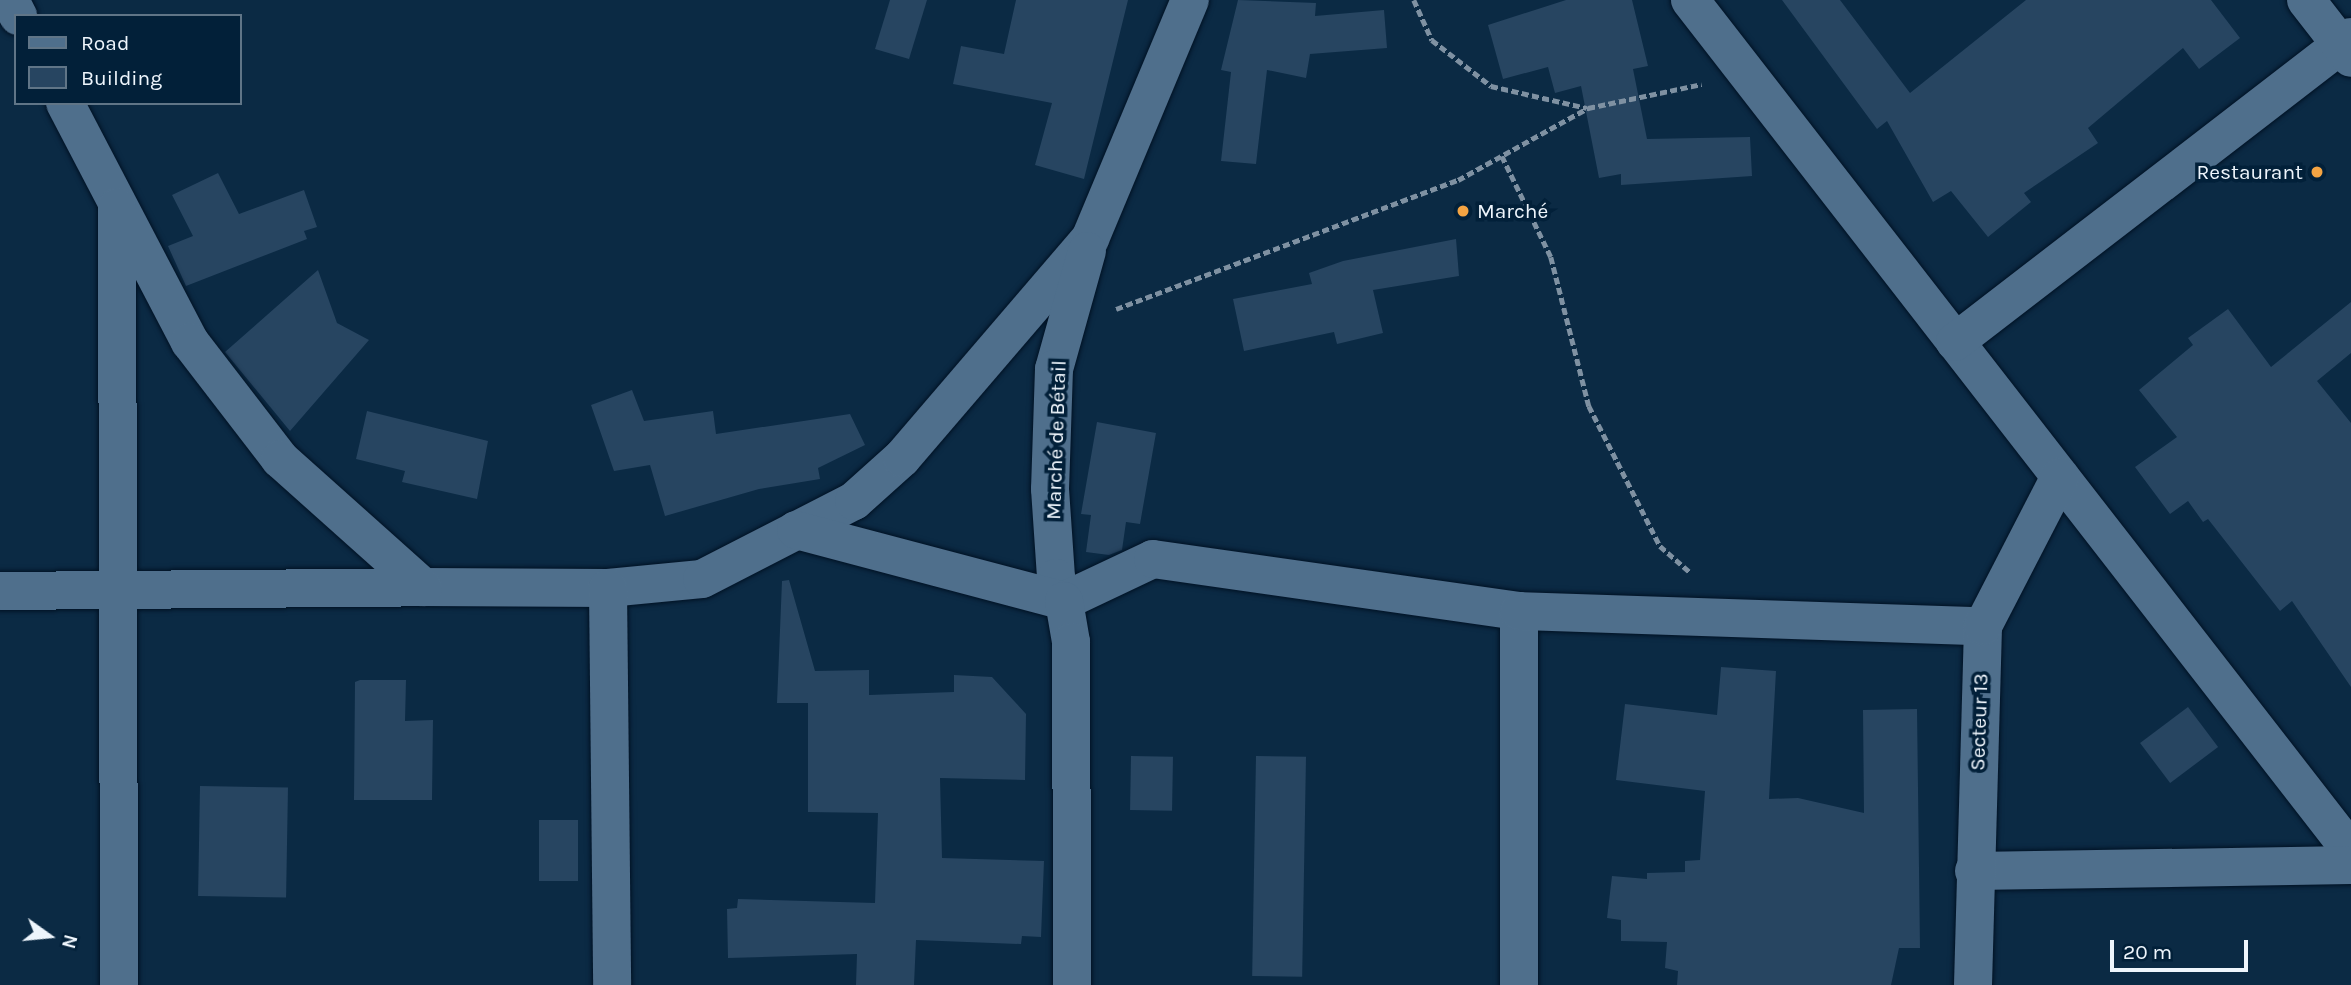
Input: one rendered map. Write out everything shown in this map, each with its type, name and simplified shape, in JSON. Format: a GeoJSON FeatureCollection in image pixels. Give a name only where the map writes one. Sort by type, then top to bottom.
{"type":"FeatureCollection","features":[{"type":"Feature","properties":{"kind":"street"},"geometry":{"type":"LineString","coordinates":[[0,591],[608,588],[702,579],[854,501],[902,458],[1090,239],[1190,0]]}},
{"type":"Feature","properties":{"kind":"street"},"geometry":{"type":"LineString","coordinates":[[1690,0],[2351,851]]}},
{"type":"Feature","properties":{"kind":"street"},"geometry":{"type":"LineString","coordinates":[[1955,342],[2347,47],[2306,0]]}},
{"type":"Feature","properties":{"kind":"street"},"geometry":{"type":"LineString","coordinates":[[66,105],[190,342],[280,459],[423,587]]}},
{"type":"Feature","properties":{"kind":"street"},"geometry":{"type":"LineString","coordinates":[[117,202],[118,985]]}},
{"type":"Feature","properties":{"kind":"street","name":"Marché de Bétail"},"geometry":{"type":"LineString","coordinates":[[1072,985],[1072,642],[1064,601],[1056,578],[1050,489],[1054,369],[1090,239]]}},
{"type":"Feature","properties":{"kind":"street","name":"Secteur 13"},"geometry":{"type":"LineString","coordinates":[[1973,985],[1974,871],[1983,626],[2060,477]]}},
{"type":"Feature","properties":{"kind":"street"},"geometry":{"type":"LineString","coordinates":[[796,530],[1064,601],[1153,559],[1519,611],[1983,626]]}},
{"type":"Feature","properties":{"kind":"street"},"geometry":{"type":"LineString","coordinates":[[608,588],[612,985]]}},
{"type":"Feature","properties":{"kind":"street"},"geometry":{"type":"LineString","coordinates":[[1519,611],[1519,985]]}},
{"type":"Feature","properties":{"kind":"street"},"geometry":{"type":"LineString","coordinates":[[1974,871],[2351,865]]}},
{"type":"Feature","properties":{"kind":"path"},"geometry":{"type":"LineString","coordinates":[[1414,0],[1432,40],[1491,86],[1588,108]]}},
{"type":"Feature","properties":{"kind":"path"},"geometry":{"type":"LineString","coordinates":[[1062,339],[1105,313],[1317,237],[1458,180],[1588,108],[1748,75]]}},
{"type":"Feature","properties":{"kind":"path"},"geometry":{"type":"LineString","coordinates":[[1502,156],[1551,257],[1589,406],[1660,546],[1745,619]]}},
{"type":"Feature","properties":{"kind":"building"},"geometry":{"type":"Polygon","coordinates":[[[890,0],[927,0],[909,59],[875,49],[890,0]]]}},
{"type":"Feature","properties":{"kind":"building"},"geometry":{"type":"Polygon","coordinates":[[[1016,0],[1128,0],[1084,179],[1035,165],[1052,103],[953,84],[961,46],[1004,54],[1016,0]]]}},
{"type":"Feature","properties":{"kind":"building"},"geometry":{"type":"Polygon","coordinates":[[[1238,0],[1316,3],[1315,16],[1384,10],[1387,48],[1310,54],[1306,78],[1267,70],[1256,164],[1221,161],[1231,72],[1221,70],[1238,0]]]}},
{"type":"Feature","properties":{"kind":"building"},"geometry":{"type":"Polygon","coordinates":[[[1566,0],[1632,0],[1648,66],[1633,69],[1647,139],[1750,137],[1752,176],[1621,185],[1621,174],[1599,178],[1581,86],[1555,93],[1548,67],[1503,79],[1488,25],[1566,0]]]}},
{"type":"Feature","properties":{"kind":"building"},"geometry":{"type":"Polygon","coordinates":[[[1782,0],[1840,0],[1910,93],[2026,0],[2211,0],[2240,38],[2199,69],[2183,48],[2088,128],[2098,143],[2024,193],[2031,202],[1988,237],[1951,191],[1933,202],[1887,121],[1877,129],[1782,0]]]}},
{"type":"Feature","properties":{"kind":"building"},"geometry":{"type":"Polygon","coordinates":[[[218,173],[239,214],[304,190],[317,227],[304,231],[307,239],[186,286],[168,246],[193,236],[172,195],[218,173]]]}},
{"type":"Feature","properties":{"kind":"building"},"geometry":{"type":"Polygon","coordinates":[[[1456,239],[1459,276],[1373,290],[1383,333],[1337,344],[1334,332],[1244,351],[1233,299],[1312,284],[1309,273],[1343,261],[1456,239]]]}},
{"type":"Feature","properties":{"kind":"building"},"geometry":{"type":"Polygon","coordinates":[[[318,270],[337,323],[369,340],[290,431],[225,352],[318,270]]]}},
{"type":"Feature","properties":{"kind":"building"},"geometry":{"type":"Polygon","coordinates":[[[2351,302],[2351,353],[2317,381],[2351,423],[2351,687],[2292,601],[2280,611],[2208,519],[2203,522],[2188,501],[2170,514],[2135,467],[2177,437],[2139,390],[2193,345],[2188,338],[2228,309],[2271,367],[2351,302]]]}},
{"type":"Feature","properties":{"kind":"building"},"geometry":{"type":"Polygon","coordinates":[[[632,390],[644,421],[713,411],[716,434],[850,414],[865,445],[818,468],[820,479],[759,489],[665,516],[650,465],[614,471],[591,405],[632,390]]]}},
{"type":"Feature","properties":{"kind":"building"},"geometry":{"type":"Polygon","coordinates":[[[367,411],[488,441],[477,499],[402,482],[405,471],[356,459],[367,411]]]}},
{"type":"Feature","properties":{"kind":"building"},"geometry":{"type":"Polygon","coordinates":[[[1097,422],[1156,433],[1140,524],[1126,522],[1122,550],[1109,555],[1086,552],[1091,515],[1081,514],[1097,422]]]}},
{"type":"Feature","properties":{"kind":"building"},"geometry":{"type":"Polygon","coordinates":[[[789,580],[815,671],[869,670],[869,695],[954,692],[954,675],[992,677],[1026,714],[1025,780],[940,778],[942,858],[1044,861],[1041,937],[1022,936],[1021,944],[916,940],[914,985],[856,985],[857,954],[728,958],[727,909],[737,908],[738,899],[875,903],[878,813],[808,812],[808,703],[777,703],[782,581],[789,580]]]}},
{"type":"Feature","properties":{"kind":"building"},"geometry":{"type":"Polygon","coordinates":[[[1721,667],[1776,671],[1769,799],[1798,798],[1864,813],[1863,710],[1917,709],[1920,948],[1899,948],[1891,985],[1677,985],[1678,971],[1665,968],[1667,942],[1621,941],[1621,920],[1607,918],[1612,876],[1647,879],[1647,873],[1685,872],[1685,861],[1700,860],[1705,791],[1616,780],[1625,704],[1717,715],[1721,667]]]}},
{"type":"Feature","properties":{"kind":"building"},"geometry":{"type":"Polygon","coordinates":[[[406,680],[405,721],[433,720],[432,800],[354,800],[355,682],[406,680]]]}},
{"type":"Feature","properties":{"kind":"building"},"geometry":{"type":"Polygon","coordinates":[[[2188,707],[2218,747],[2170,783],[2140,743],[2188,707]]]}},
{"type":"Feature","properties":{"kind":"building"},"geometry":{"type":"Polygon","coordinates":[[[1131,756],[1173,757],[1172,811],[1130,810],[1131,756]]]}},
{"type":"Feature","properties":{"kind":"building"},"geometry":{"type":"Polygon","coordinates":[[[1256,756],[1306,757],[1302,977],[1252,976],[1256,756]]]}},
{"type":"Feature","properties":{"kind":"building"},"geometry":{"type":"Polygon","coordinates":[[[200,786],[288,788],[286,898],[198,896],[200,786]]]}},
{"type":"Feature","properties":{"kind":"building"},"geometry":{"type":"Polygon","coordinates":[[[539,820],[578,820],[578,881],[539,881],[539,820]]]}},
{"type":"Feature","properties":{"kind":"place","name":"Restaurant"},"geometry":{"type":"Point","coordinates":[2317,172]}},
{"type":"Feature","properties":{"kind":"place","name":"Marché"},"geometry":{"type":"Point","coordinates":[1463,211]}}]}
